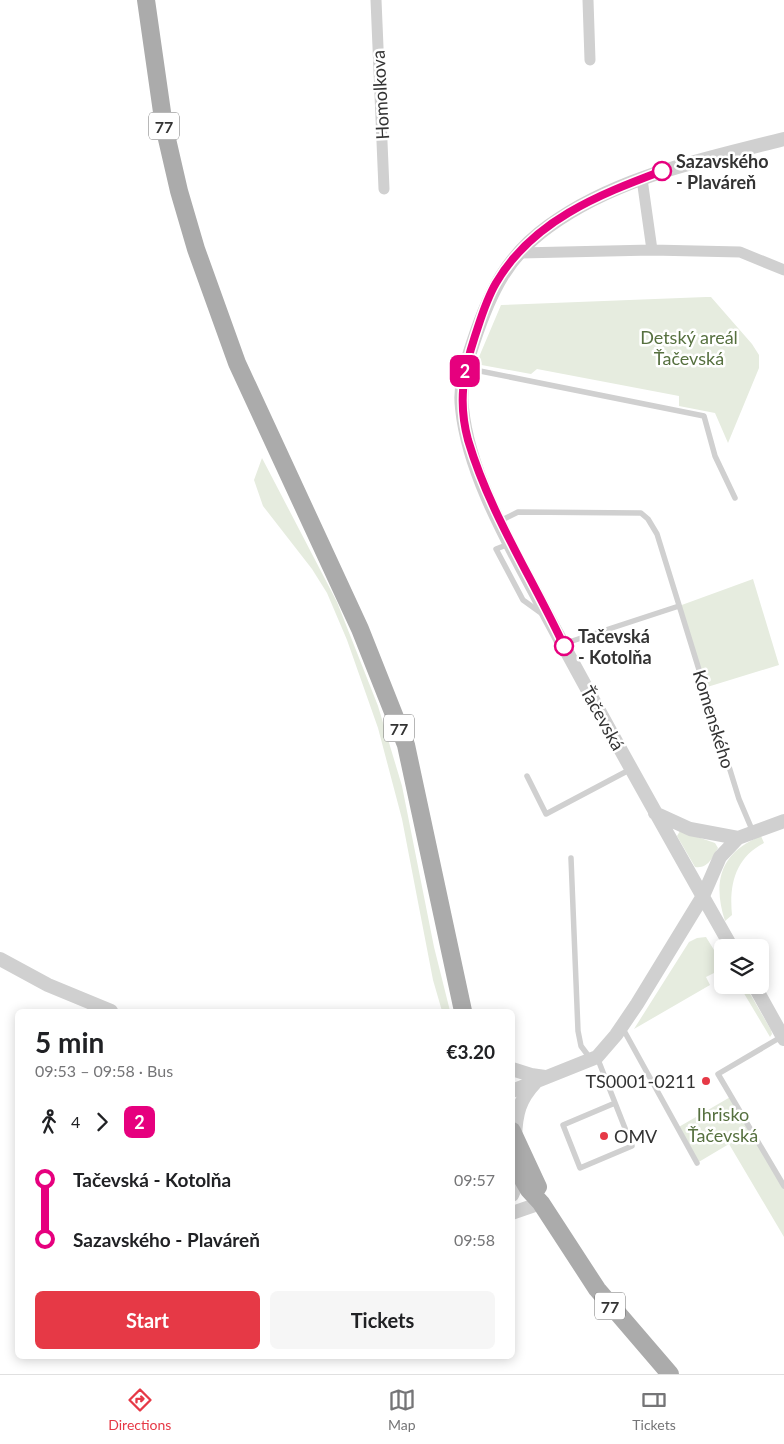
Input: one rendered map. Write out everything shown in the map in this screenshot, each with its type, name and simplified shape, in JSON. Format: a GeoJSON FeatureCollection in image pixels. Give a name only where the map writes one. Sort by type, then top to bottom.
{"type":"FeatureCollection","features":[{"type":"Feature","properties":{"kind":"main road","name":"77"},"geometry":{"type":"LineString","coordinates":[[146,0],[164,126],[179,191],[196,249],[237,364],[360,629],[406,745],[463,1007]]}},
{"type":"Feature","properties":{"kind":"main road","name":"77"},"geometry":{"type":"LineString","coordinates":[[515,1136],[537,1184],[541,1203]]}},
{"type":"Feature","properties":{"kind":"main road","name":"77"},"geometry":{"type":"LineString","coordinates":[[515,1167],[597,1289],[670,1374]]}},
{"type":"Feature","properties":{"kind":"street","name":"Homolkova"},"geometry":{"type":"LineString","coordinates":[[376,0],[384,189]]}},
{"type":"Feature","properties":{"kind":"street"},"geometry":{"type":"LineString","coordinates":[[588,0],[590,60]]}},
{"type":"Feature","properties":{"kind":"street","name":"Ťačevská"},"geometry":{"type":"LineString","coordinates":[[727,939],[655,813],[511,544],[482,480],[464,421],[461,400],[465,368],[488,300],[502,274],[520,252],[547,227],[589,200],[662,171],[784,139]]}},
{"type":"Feature","properties":{"kind":"street"},"geometry":{"type":"LineString","coordinates":[[642,179],[652,250]]}},
{"type":"Feature","properties":{"kind":"street"},"geometry":{"type":"LineString","coordinates":[[520,252],[652,250],[740,252],[784,270]]}},
{"type":"Feature","properties":{"kind":"street"},"geometry":{"type":"LineString","coordinates":[[655,813],[690,829],[738,838]]}},
{"type":"Feature","properties":{"kind":"street"},"geometry":{"type":"LineString","coordinates":[[515,1090],[594,1058],[622,1027],[703,896],[720,857],[738,838],[784,821]]}},
{"type":"Feature","properties":{"kind":"street"},"geometry":{"type":"LineString","coordinates":[[0,959],[48,985],[106,1009]]}},
{"type":"Feature","properties":{"kind":"street"},"geometry":{"type":"LineString","coordinates":[[759,994],[783,1038]]}},
{"type":"Feature","properties":{"kind":"street"},"geometry":{"type":"LineString","coordinates":[[515,1070],[542,1080]]}},
{"type":"Feature","properties":{"kind":"street"},"geometry":{"type":"LineString","coordinates":[[515,1124],[520,1102],[542,1080]]}},
{"type":"Feature","properties":{"kind":"street"},"geometry":{"type":"LineString","coordinates":[[515,1171],[517,1184],[515,1188]]}},
{"type":"Feature","properties":{"kind":"street"},"geometry":{"type":"LineString","coordinates":[[515,1212],[541,1203]]}},
{"type":"Feature","properties":{"kind":"lane"},"geometry":{"type":"LineString","coordinates":[[465,368],[704,416],[714,456],[735,498]]}},
{"type":"Feature","properties":{"kind":"lane","name":"Komenského"},"geometry":{"type":"LineString","coordinates":[[500,521],[518,512],[641,513],[648,519],[657,534],[739,799],[753,832]]}},
{"type":"Feature","properties":{"kind":"lane"},"geometry":{"type":"LineString","coordinates":[[563,644],[679,606]]}},
{"type":"Feature","properties":{"kind":"lane"},"geometry":{"type":"LineString","coordinates":[[527,776],[546,814],[631,769]]}},
{"type":"Feature","properties":{"kind":"lane"},"geometry":{"type":"LineString","coordinates":[[571,858],[578,1031],[582,1046],[594,1058],[615,1104],[632,1146],[580,1168],[563,1125],[615,1104]]}},
{"type":"Feature","properties":{"kind":"lane"},"geometry":{"type":"LineString","coordinates":[[622,1027],[697,1163]]}},
{"type":"Feature","properties":{"kind":"lane"},"geometry":{"type":"LineString","coordinates":[[783,1038],[718,1074],[784,1186]]}},
{"type":"Feature","properties":{"kind":"green space","name":"Detský areál Ťačevská"},"geometry":{"type":"Polygon","coordinates":[[[711,297],[752,344],[759,355],[759,368],[728,443],[715,413],[679,406],[679,396],[537,369],[531,374],[476,364],[501,305],[711,297]]]}},
{"type":"Feature","properties":{"kind":"green space"},"geometry":{"type":"Polygon","coordinates":[[[262,458],[337,602],[378,706],[402,786],[434,947],[450,1009],[441,1009],[433,980],[402,819],[378,728],[347,640],[327,593],[312,569],[263,506],[254,480],[262,458]]]}},
{"type":"Feature","properties":{"kind":"green space"},"geometry":{"type":"Polygon","coordinates":[[[753,579],[779,665],[704,688],[679,606],[753,579]]]}},
{"type":"Feature","properties":{"kind":"green space"},"geometry":{"type":"Polygon","coordinates":[[[680,831],[715,843],[718,848],[706,865],[695,867],[677,836],[680,831]]]}},
{"type":"Feature","properties":{"kind":"green space"},"geometry":{"type":"Polygon","coordinates":[[[761,836],[764,843],[746,856],[736,873],[732,893],[732,915],[725,921],[720,893],[720,881],[723,870],[737,850],[761,836]]]}},
{"type":"Feature","properties":{"kind":"green space"},"geometry":{"type":"Polygon","coordinates":[[[706,937],[714,950],[714,973],[706,977],[710,985],[634,1029],[689,942],[697,938],[706,937]]]}},
{"type":"Feature","properties":{"kind":"green space"},"geometry":{"type":"Polygon","coordinates":[[[744,994],[750,994],[771,1030],[772,1034],[770,1037],[744,994]]]}},
{"type":"Feature","properties":{"kind":"green space","name":"Ihrisko Ťačevská"},"geometry":{"type":"Polygon","coordinates":[[[732,1096],[784,1186],[784,1237],[729,1144],[697,1163],[677,1128],[732,1096]]]}},
{"type":"Feature","properties":{"kind":"bus line","name":"2"},"geometry":{"type":"LineString","coordinates":[[564,646],[490,501],[474,459],[468,440],[461,400],[465,368],[495,285],[520,252],[547,227],[589,200],[662,171]]}},
{"type":"Feature","properties":{"kind":"place","name":"Sazavského - Plaváreň"},"geometry":{"type":"Point","coordinates":[662,171]}},
{"type":"Feature","properties":{"kind":"place","name":"Tačevská - Kotolňa"},"geometry":{"type":"Point","coordinates":[564,646]}},
{"type":"Feature","properties":{"kind":"place","name":"TS0001-0211"},"geometry":{"type":"Point","coordinates":[706,1081]}},
{"type":"Feature","properties":{"kind":"place","name":"OMV"},"geometry":{"type":"Point","coordinates":[604,1136]}}]}
